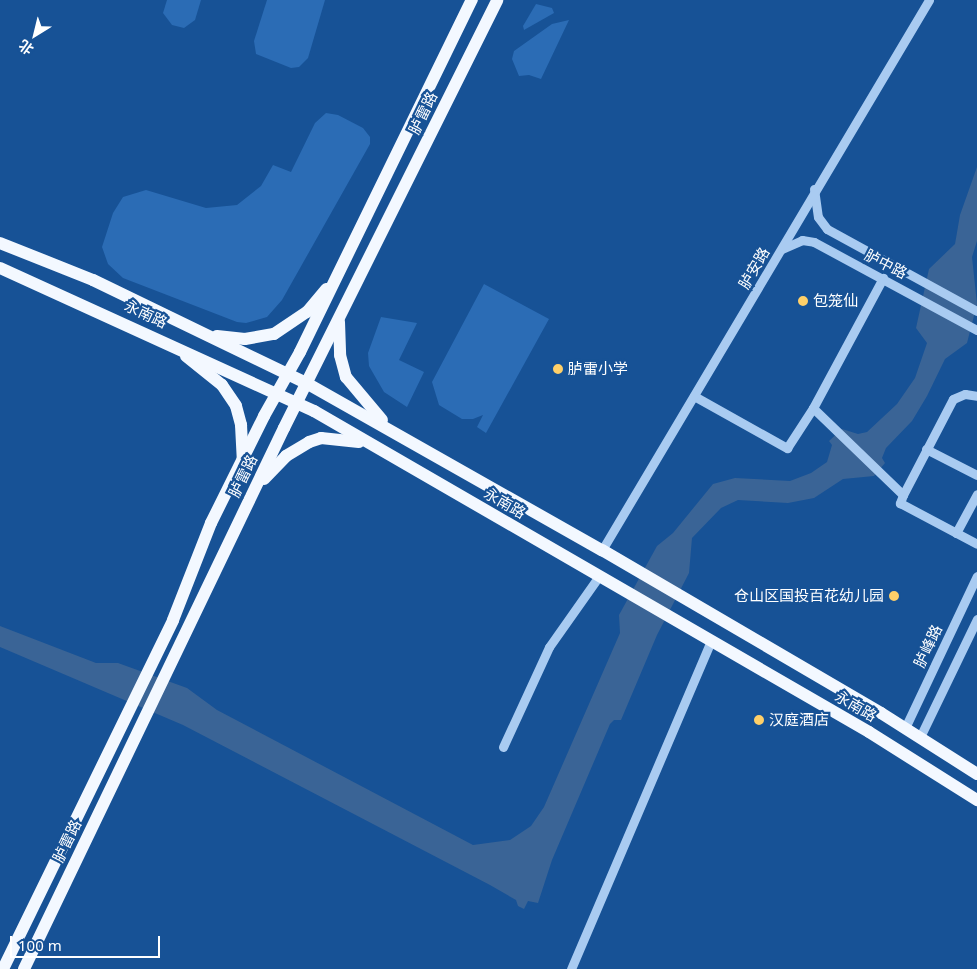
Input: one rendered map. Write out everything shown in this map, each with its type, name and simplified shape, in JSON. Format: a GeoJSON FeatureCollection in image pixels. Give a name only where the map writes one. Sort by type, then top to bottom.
{"type":"FeatureCollection","features":[{"type":"Feature","properties":{"kind":"main road","name":"胪雷路"},"geometry":{"type":"LineString","coordinates":[[3,969],[178,608],[211,524],[340,271],[472,0]]}},
{"type":"Feature","properties":{"kind":"main road","name":"胪雷路"},"geometry":{"type":"LineString","coordinates":[[24,969],[255,488],[497,0]]}},
{"type":"Feature","properties":{"kind":"main road"},"geometry":{"type":"LineString","coordinates":[[0,243],[92,280],[308,384],[627,564],[905,728],[977,774]]}},
{"type":"Feature","properties":{"kind":"main road","name":"永南路"},"geometry":{"type":"LineString","coordinates":[[0,268],[278,392],[869,732],[977,800]]}},
{"type":"Feature","properties":{"kind":"main road"},"geometry":{"type":"LineString","coordinates":[[200,333],[246,339],[274,334],[307,312],[340,271]]}},
{"type":"Feature","properties":{"kind":"main road"},"geometry":{"type":"LineString","coordinates":[[339,317],[340,355],[346,377],[376,414],[397,434]]}},
{"type":"Feature","properties":{"kind":"main road"},"geometry":{"type":"LineString","coordinates":[[170,343],[222,384],[236,406],[241,425],[243,462]]}},
{"type":"Feature","properties":{"kind":"main road"},"geometry":{"type":"LineString","coordinates":[[255,488],[286,456],[309,442],[321,438],[341,438],[371,445]]}},
{"type":"Feature","properties":{"kind":"street","name":"胪安路"},"geometry":{"type":"LineString","coordinates":[[602,550],[780,250],[814,189],[929,0]]}},
{"type":"Feature","properties":{"kind":"street","name":"胪中路"},"geometry":{"type":"LineString","coordinates":[[814,189],[818,217],[827,229],[977,311]]}},
{"type":"Feature","properties":{"kind":"street","name":"胪中路"},"geometry":{"type":"LineString","coordinates":[[780,250],[802,240],[814,242],[911,292],[977,330]]}},
{"type":"Feature","properties":{"kind":"street"},"geometry":{"type":"LineString","coordinates":[[694,396],[787,448],[813,408],[883,278]]}},
{"type":"Feature","properties":{"kind":"street"},"geometry":{"type":"LineString","coordinates":[[977,396],[966,394],[953,399],[900,503],[977,544]]}},
{"type":"Feature","properties":{"kind":"street"},"geometry":{"type":"LineString","coordinates":[[813,408],[903,495]]}},
{"type":"Feature","properties":{"kind":"street"},"geometry":{"type":"LineString","coordinates":[[926,449],[977,475]]}},
{"type":"Feature","properties":{"kind":"street"},"geometry":{"type":"LineString","coordinates":[[956,533],[977,494]]}},
{"type":"Feature","properties":{"kind":"street"},"geometry":{"type":"LineString","coordinates":[[503,747],[549,647],[599,576]]}},
{"type":"Feature","properties":{"kind":"street","name":"胪峰路"},"geometry":{"type":"LineString","coordinates":[[905,728],[977,576]]}},
{"type":"Feature","properties":{"kind":"street"},"geometry":{"type":"LineString","coordinates":[[920,737],[977,620]]}},
{"type":"Feature","properties":{"kind":"street"},"geometry":{"type":"LineString","coordinates":[[572,969],[711,640]]}},
{"type":"Feature","properties":{"kind":"shaded area"},"geometry":{"type":"Polygon","coordinates":[[[167,0],[201,0],[195,20],[184,28],[172,25],[163,13],[167,0]]]}},
{"type":"Feature","properties":{"kind":"shaded area"},"geometry":{"type":"Polygon","coordinates":[[[267,0],[325,0],[308,58],[299,67],[291,68],[256,54],[254,41],[267,0]]]}},
{"type":"Feature","properties":{"kind":"shaded area"},"geometry":{"type":"Polygon","coordinates":[[[536,4],[552,8],[554,13],[524,30],[523,26],[536,4]]]}},
{"type":"Feature","properties":{"kind":"shaded area"},"geometry":{"type":"Polygon","coordinates":[[[569,20],[541,79],[529,75],[519,76],[512,59],[514,51],[552,24],[569,20]]]}},
{"type":"Feature","properties":{"kind":"shaded area"},"geometry":{"type":"Polygon","coordinates":[[[326,113],[338,115],[363,128],[370,137],[370,144],[282,300],[267,317],[246,323],[237,322],[123,278],[108,264],[102,247],[113,213],[123,197],[146,190],[206,208],[237,205],[261,186],[273,165],[291,172],[315,123],[326,113]]]}},
{"type":"Feature","properties":{"kind":"shaded area"},"geometry":{"type":"Polygon","coordinates":[[[977,167],[977,241],[972,257],[977,304],[967,343],[945,359],[912,421],[886,448],[882,458],[885,463],[874,476],[843,479],[814,498],[788,503],[738,500],[721,508],[692,538],[689,573],[657,635],[621,720],[614,720],[610,724],[552,860],[538,903],[528,901],[524,909],[518,906],[516,900],[490,885],[183,725],[0,647],[0,626],[96,663],[118,663],[187,688],[217,710],[473,845],[510,840],[531,826],[544,807],[620,633],[619,615],[657,546],[673,533],[713,484],[735,478],[790,481],[811,473],[827,462],[832,445],[829,441],[842,429],[858,434],[867,432],[897,404],[915,378],[927,343],[916,328],[929,269],[955,244],[960,215],[977,167]]]}},
{"type":"Feature","properties":{"kind":"shaded area"},"geometry":{"type":"Polygon","coordinates":[[[484,284],[549,319],[486,433],[477,427],[483,415],[473,419],[462,419],[439,405],[432,382],[484,284]]]}},
{"type":"Feature","properties":{"kind":"shaded area"},"geometry":{"type":"Polygon","coordinates":[[[381,317],[417,323],[399,360],[424,372],[407,407],[384,392],[369,366],[368,353],[381,317]]]}},
{"type":"Feature","properties":{"kind":"place","name":"包笼仙"},"geometry":{"type":"Point","coordinates":[803,301]}},
{"type":"Feature","properties":{"kind":"place","name":"胪雷小学"},"geometry":{"type":"Point","coordinates":[558,369]}},
{"type":"Feature","properties":{"kind":"place","name":"仓山区国投百花幼儿园"},"geometry":{"type":"Point","coordinates":[894,596]}},
{"type":"Feature","properties":{"kind":"place","name":"汉庭酒店"},"geometry":{"type":"Point","coordinates":[759,720]}}]}
